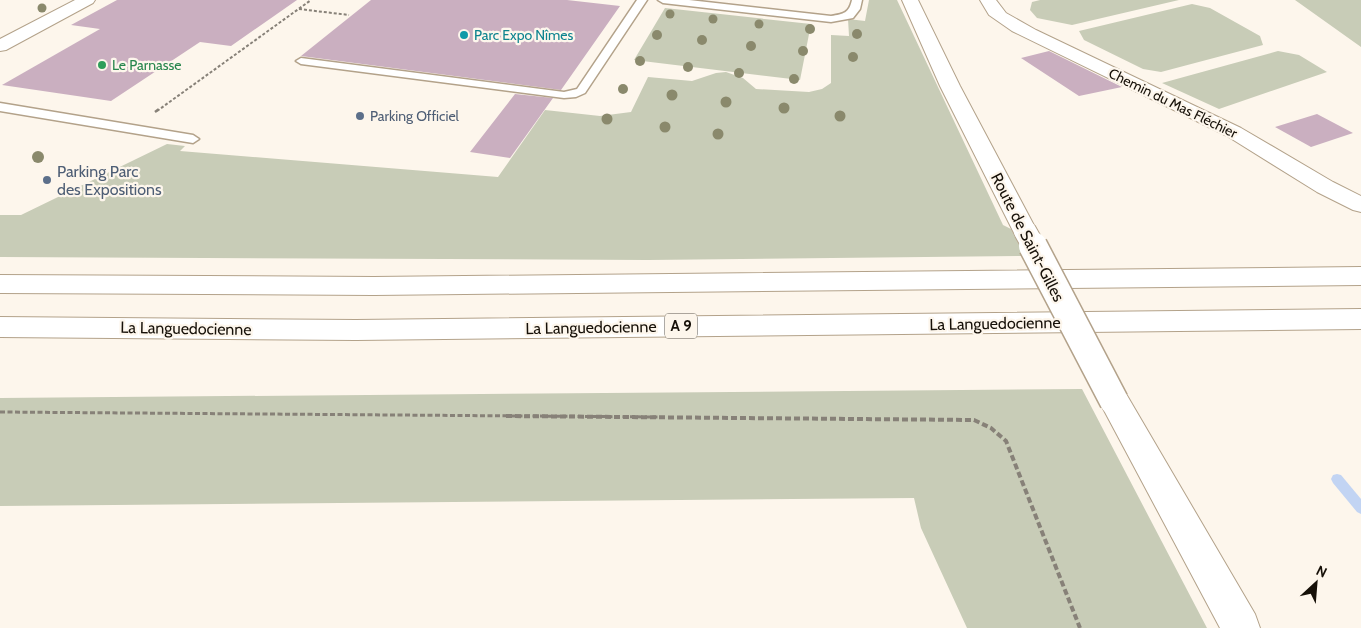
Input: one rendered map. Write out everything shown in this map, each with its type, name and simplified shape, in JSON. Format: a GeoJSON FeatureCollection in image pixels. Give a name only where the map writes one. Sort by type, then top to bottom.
{"type":"FeatureCollection","features":[{"type":"Feature","properties":{"kind":"main road"},"geometry":{"type":"LineString","coordinates":[[0,46],[88,0]]}},
{"type":"Feature","properties":{"kind":"main road","name":"Route de Saint-Gilles"},"geometry":{"type":"LineString","coordinates":[[910,0],[950,86],[1114,401],[1241,628]]}},
{"type":"Feature","properties":{"kind":"main road","name":"Chemin du Mas Fléchier"},"geometry":{"type":"LineString","coordinates":[[988,0],[990,6],[1001,18],[1030,34],[1234,132],[1324,186],[1361,205]]}},
{"type":"Feature","properties":{"kind":"main road"},"geometry":{"type":"LineString","coordinates":[[0,284],[374,286],[1361,276]]}},
{"type":"Feature","properties":{"kind":"main road","name":"La Languedocienne"},"geometry":{"type":"LineString","coordinates":[[0,327],[356,330],[1361,319]]}},
{"type":"Feature","properties":{"kind":"lane"},"geometry":{"type":"LineString","coordinates":[[301,61],[576,94],[582,90],[642,0]]}},
{"type":"Feature","properties":{"kind":"lane"},"geometry":{"type":"LineString","coordinates":[[663,0],[831,18],[849,16],[855,8],[857,0]]}},
{"type":"Feature","properties":{"kind":"lane"},"geometry":{"type":"LineString","coordinates":[[0,107],[193,139]]}},
{"type":"Feature","properties":{"kind":"path"},"geometry":{"type":"LineString","coordinates":[[131,129],[311,0]]}},
{"type":"Feature","properties":{"kind":"path"},"geometry":{"type":"LineString","coordinates":[[298,9],[349,15]]}},
{"type":"Feature","properties":{"kind":"path"},"geometry":{"type":"LineString","coordinates":[[0,412],[974,420],[991,428],[1006,441],[1080,628]]}},
{"type":"Feature","properties":{"kind":"green space"},"geometry":{"type":"Polygon","coordinates":[[[869,0],[897,0],[1003,225],[1011,229],[1025,256],[648,260],[0,257],[0,215],[21,215],[167,144],[185,146],[180,151],[498,177],[545,110],[600,116],[631,112],[648,77],[692,81],[716,73],[726,72],[743,78],[756,89],[809,92],[822,89],[831,83],[831,35],[849,36],[848,19],[865,21],[869,0]]]}},
{"type":"Feature","properties":{"kind":"green space"},"geometry":{"type":"Polygon","coordinates":[[[1040,0],[1179,0],[1072,25],[1037,18],[1030,10],[1032,2],[1040,0]]]}},
{"type":"Feature","properties":{"kind":"green space"},"geometry":{"type":"Polygon","coordinates":[[[1295,0],[1361,0],[1361,47],[1295,0]]]}},
{"type":"Feature","properties":{"kind":"green space"},"geometry":{"type":"Polygon","coordinates":[[[1192,4],[1210,8],[1260,36],[1263,45],[1161,72],[1143,69],[1084,40],[1079,31],[1192,4]]]}},
{"type":"Feature","properties":{"kind":"green space"},"geometry":{"type":"Polygon","coordinates":[[[665,8],[811,24],[800,80],[634,60],[665,8]]]}},
{"type":"Feature","properties":{"kind":"green space"},"geometry":{"type":"Polygon","coordinates":[[[1278,51],[1299,55],[1327,72],[1219,109],[1162,83],[1278,51]]]}},
{"type":"Feature","properties":{"kind":"green space"},"geometry":{"type":"Polygon","coordinates":[[[1082,389],[1207,628],[967,628],[921,528],[914,498],[0,506],[0,398],[1082,389]]]}},
{"type":"Feature","properties":{"kind":"building","name":"Le Parnasse"},"geometry":{"type":"Polygon","coordinates":[[[117,0],[297,0],[231,46],[200,42],[111,101],[2,85],[100,29],[71,25],[117,0]]]}},
{"type":"Feature","properties":{"kind":"building","name":"Parc Expo Nîmes"},"geometry":{"type":"Polygon","coordinates":[[[371,0],[567,0],[620,6],[561,90],[301,56],[371,0]]]}},
{"type":"Feature","properties":{"kind":"building"},"geometry":{"type":"Polygon","coordinates":[[[1049,51],[1122,87],[1079,96],[1021,58],[1049,51]]]}},
{"type":"Feature","properties":{"kind":"building"},"geometry":{"type":"Polygon","coordinates":[[[515,94],[553,98],[510,158],[470,152],[515,94]]]}},
{"type":"Feature","properties":{"kind":"building"},"geometry":{"type":"Polygon","coordinates":[[[1317,114],[1353,133],[1311,147],[1275,127],[1317,114]]]}},
{"type":"Feature","properties":{"kind":"waterway"},"geometry":{"type":"LineString","coordinates":[[1337,479],[1361,508]]}},
{"type":"Feature","properties":{"kind":"place","name":"Parc Expo Nîmes"},"geometry":{"type":"Point","coordinates":[464,35]}},
{"type":"Feature","properties":{"kind":"place","name":"Le Parnasse"},"geometry":{"type":"Point","coordinates":[102,65]}},
{"type":"Feature","properties":{"kind":"place","name":"Parking Officiel"},"geometry":{"type":"Point","coordinates":[360,116]}},
{"type":"Feature","properties":{"kind":"place","name":"Parking Parc des Expositions"},"geometry":{"type":"Point","coordinates":[47,180]}}]}
